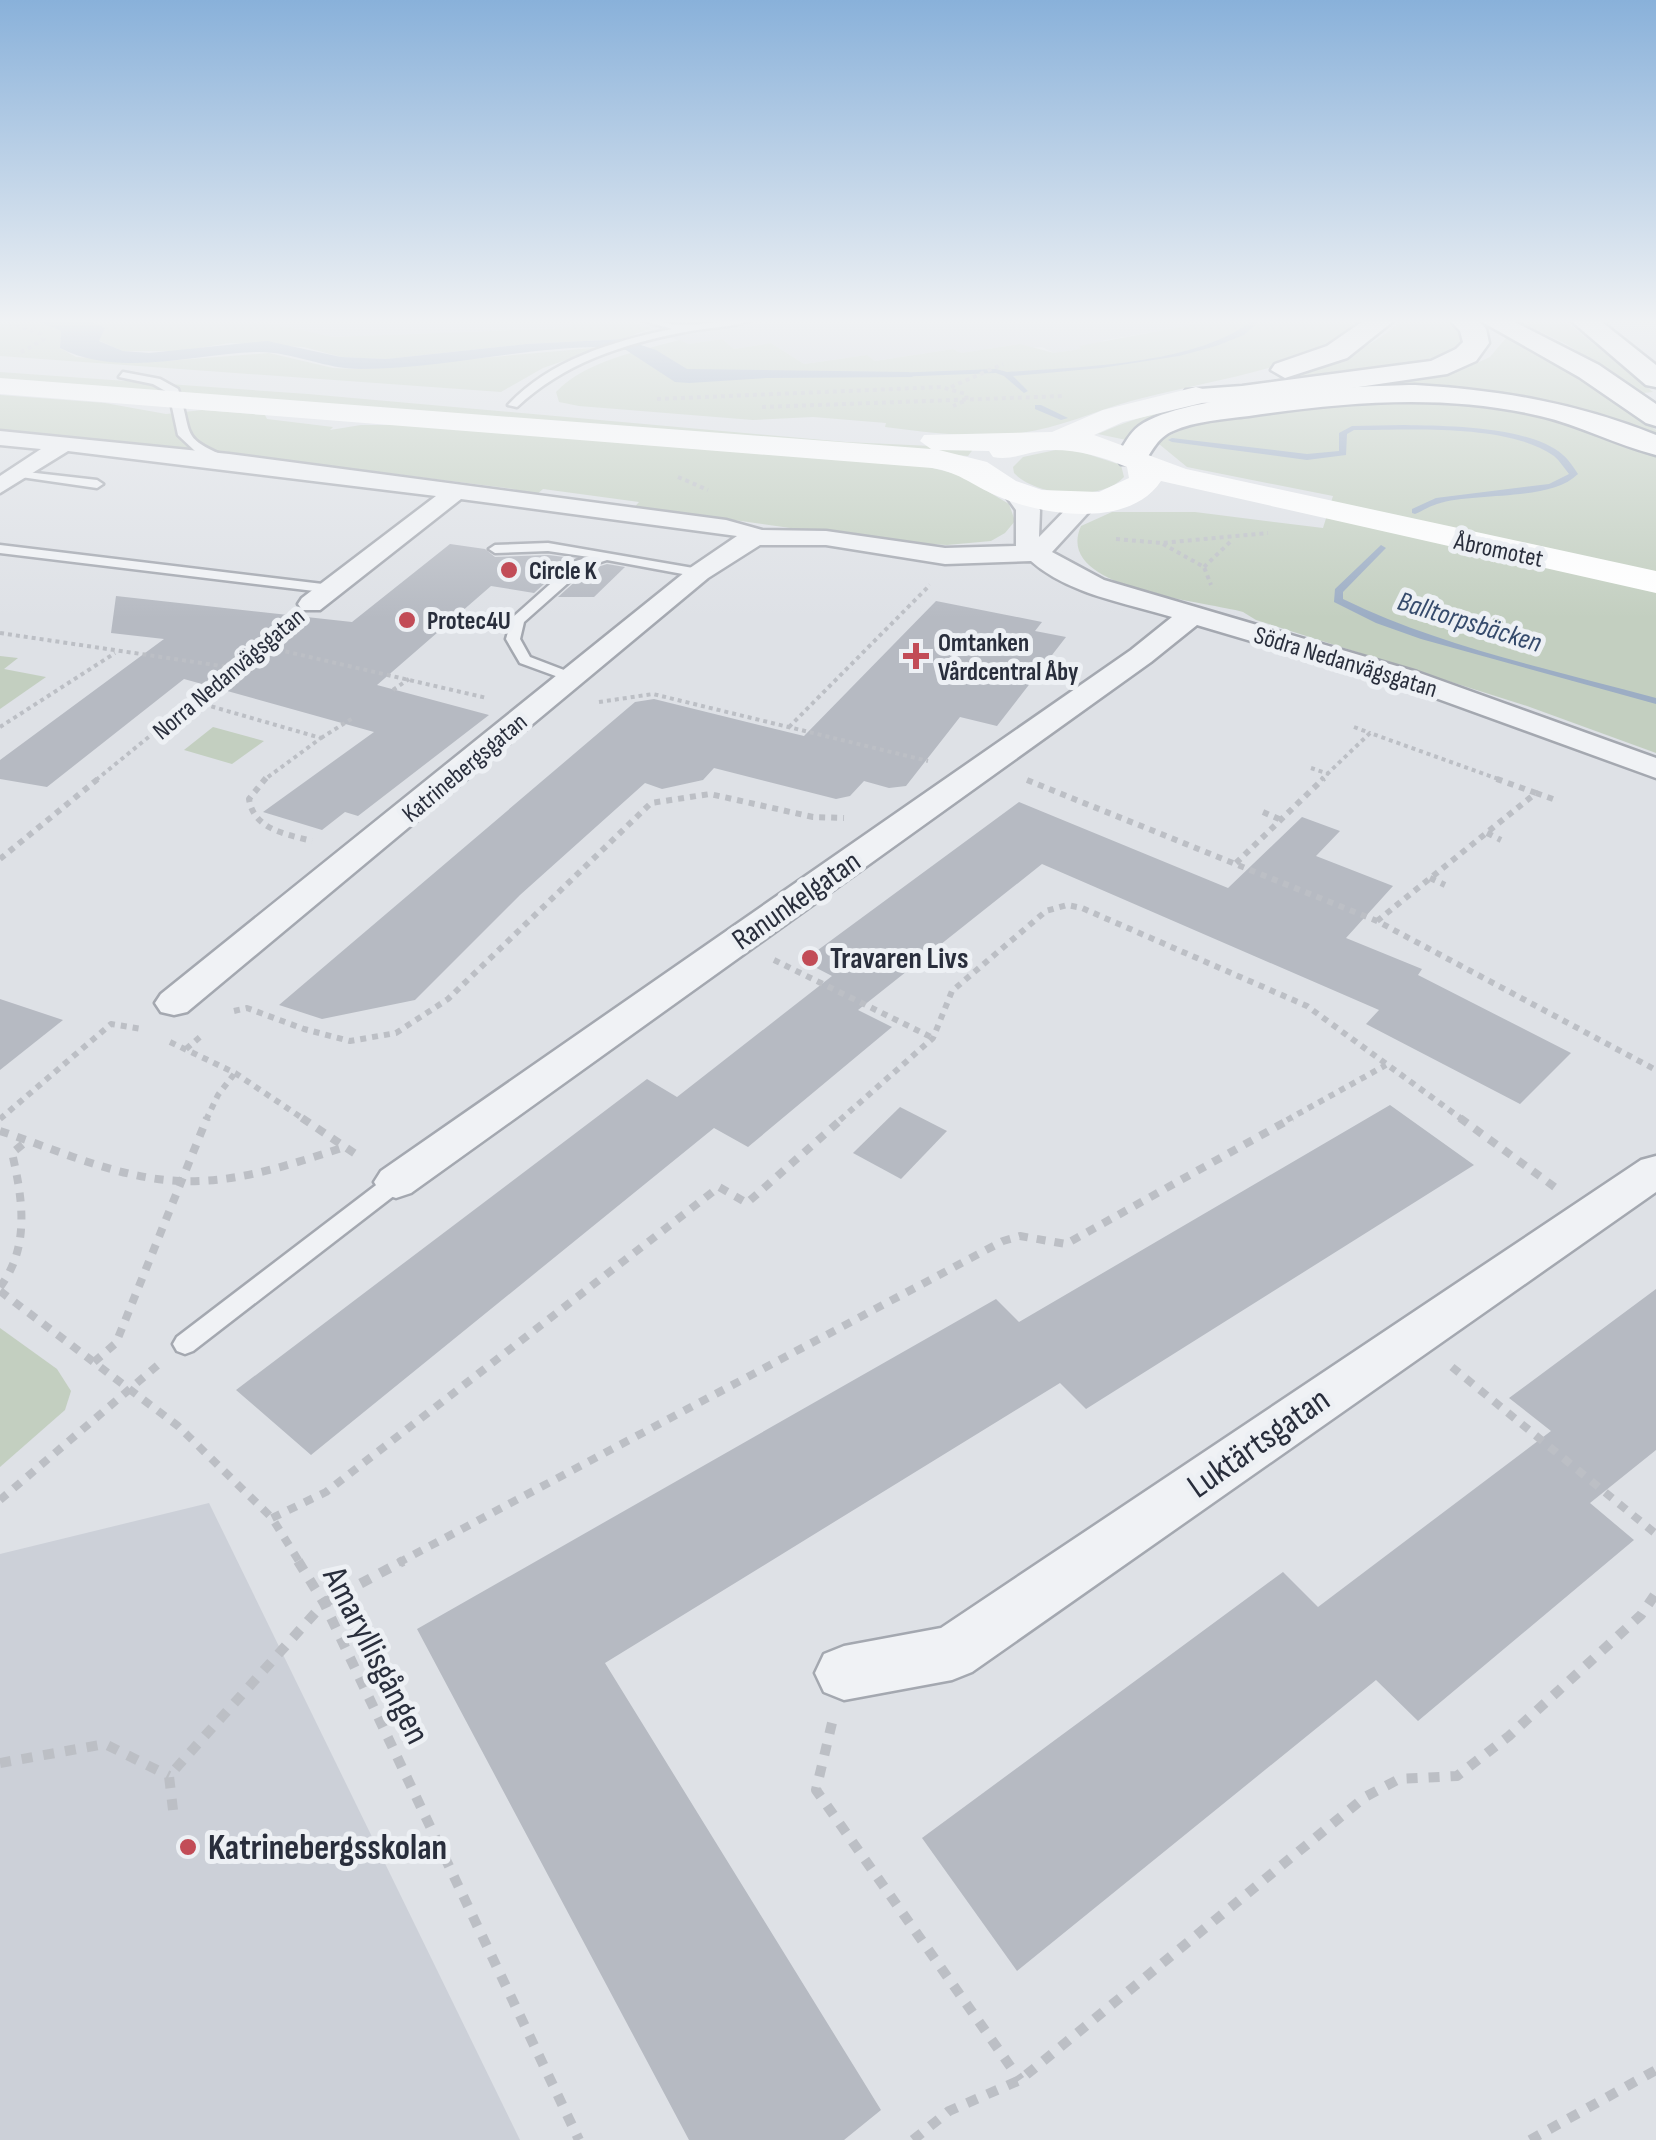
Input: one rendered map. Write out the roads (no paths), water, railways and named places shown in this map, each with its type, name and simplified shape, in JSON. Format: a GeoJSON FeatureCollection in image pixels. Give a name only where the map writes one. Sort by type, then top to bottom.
{"type":"FeatureCollection","features":[{"type":"Feature","properties":{"kind":"main road"},"geometry":{"type":"LineString","coordinates":[[449,419],[908,456],[944,460],[988,473]]}},
{"type":"Feature","properties":{"kind":"main road"},"geometry":{"type":"LineString","coordinates":[[668,419],[894,439],[1047,441],[1105,419]]}},
{"type":"Feature","properties":{"kind":"main road"},"geometry":{"type":"LineString","coordinates":[[1094,501],[1141,486],[1146,476],[1137,461],[1146,434],[1168,422],[1188,419]]}},
{"type":"Feature","properties":{"kind":"main road"},"geometry":{"type":"LineString","coordinates":[[1584,419],[1656,446]]}},
{"type":"Feature","properties":{"kind":"main road","name":"Åbromotet"},"geometry":{"type":"LineString","coordinates":[[1342,515],[1048,500],[1015,492],[988,473],[989,461],[997,454],[1047,441],[1100,445],[1137,461],[1342,515],[1656,582]]}},
{"type":"Feature","properties":{"kind":"street"},"geometry":{"type":"LineString","coordinates":[[0,438],[458,490],[736,529],[757,538],[826,538],[945,556],[1036,553],[1094,501]]}},
{"type":"Feature","properties":{"kind":"street"},"geometry":{"type":"LineString","coordinates":[[9,480],[64,444]]}},
{"type":"Feature","properties":{"kind":"street","name":"Norra Nedanvägsgatan"},"geometry":{"type":"LineString","coordinates":[[321,596],[458,490]]}},
{"type":"Feature","properties":{"kind":"street"},"geometry":{"type":"LineString","coordinates":[[1015,492],[1028,510],[1026,543],[1036,553]]}},
{"type":"Feature","properties":{"kind":"street","name":"Katrinebergsgatan"},"geometry":{"type":"LineString","coordinates":[[174,1004],[700,573],[740,544],[757,538]]}},
{"type":"Feature","properties":{"kind":"street","name":"Södra Nedanvägsgatan"},"geometry":{"type":"LineString","coordinates":[[1036,553],[1065,573],[1094,586],[1408,678],[1656,769]]}},
{"type":"Feature","properties":{"kind":"street","name":"Ranunkelgatan"},"geometry":{"type":"LineString","coordinates":[[396,1182],[973,775],[1192,615]]}},
{"type":"Feature","properties":{"kind":"street","name":"Luktärtsgatan"},"geometry":{"type":"LineString","coordinates":[[844,1673],[952,1654],[1656,1171]]}},
{"type":"Feature","properties":{"kind":"lane"},"geometry":{"type":"LineString","coordinates":[[176,419],[182,433],[199,448],[230,462]]}},
{"type":"Feature","properties":{"kind":"lane"},"geometry":{"type":"LineString","coordinates":[[9,480],[97,484]]}},
{"type":"Feature","properties":{"kind":"lane"},"geometry":{"type":"LineString","coordinates":[[495,549],[548,547],[700,573]]}},
{"type":"Feature","properties":{"kind":"lane"},"geometry":{"type":"LineString","coordinates":[[0,549],[321,596]]}},
{"type":"Feature","properties":{"kind":"lane"},"geometry":{"type":"LineString","coordinates":[[572,678],[525,660],[513,639],[517,621],[581,564],[606,556]]}},
{"type":"Feature","properties":{"kind":"lane"},"geometry":{"type":"LineString","coordinates":[[185,1344],[396,1182]]}},
{"type":"Feature","properties":{"kind":"waterway","name":"Balltorpsbäcken"},"geometry":{"type":"LineString","coordinates":[[1172,440],[1307,457],[1343,453],[1343,433],[1352,428],[1474,430],[1536,443],[1560,456],[1574,474],[1550,486],[1436,501],[1415,511]]}},
{"type":"Feature","properties":{"kind":"waterway","name":"Balltorpsbäcken"},"geometry":{"type":"LineString","coordinates":[[1381,548],[1338,591],[1338,600],[1425,637],[1656,701]]}},
{"type":"Feature","properties":{"kind":"place","name":"Circle K"},"geometry":{"type":"Point","coordinates":[509,570]}},
{"type":"Feature","properties":{"kind":"place","name":"Protec4U"},"geometry":{"type":"Point","coordinates":[407,620]}},
{"type":"Feature","properties":{"kind":"place","name":"Omtanken Vårdcentral Åby"},"geometry":{"type":"Point","coordinates":[916,656]}},
{"type":"Feature","properties":{"kind":"place","name":"Travaren Livs"},"geometry":{"type":"Point","coordinates":[810,958]}},
{"type":"Feature","properties":{"kind":"place","name":"Katrinebergsskolan"},"geometry":{"type":"Point","coordinates":[188,1847]}}]}
